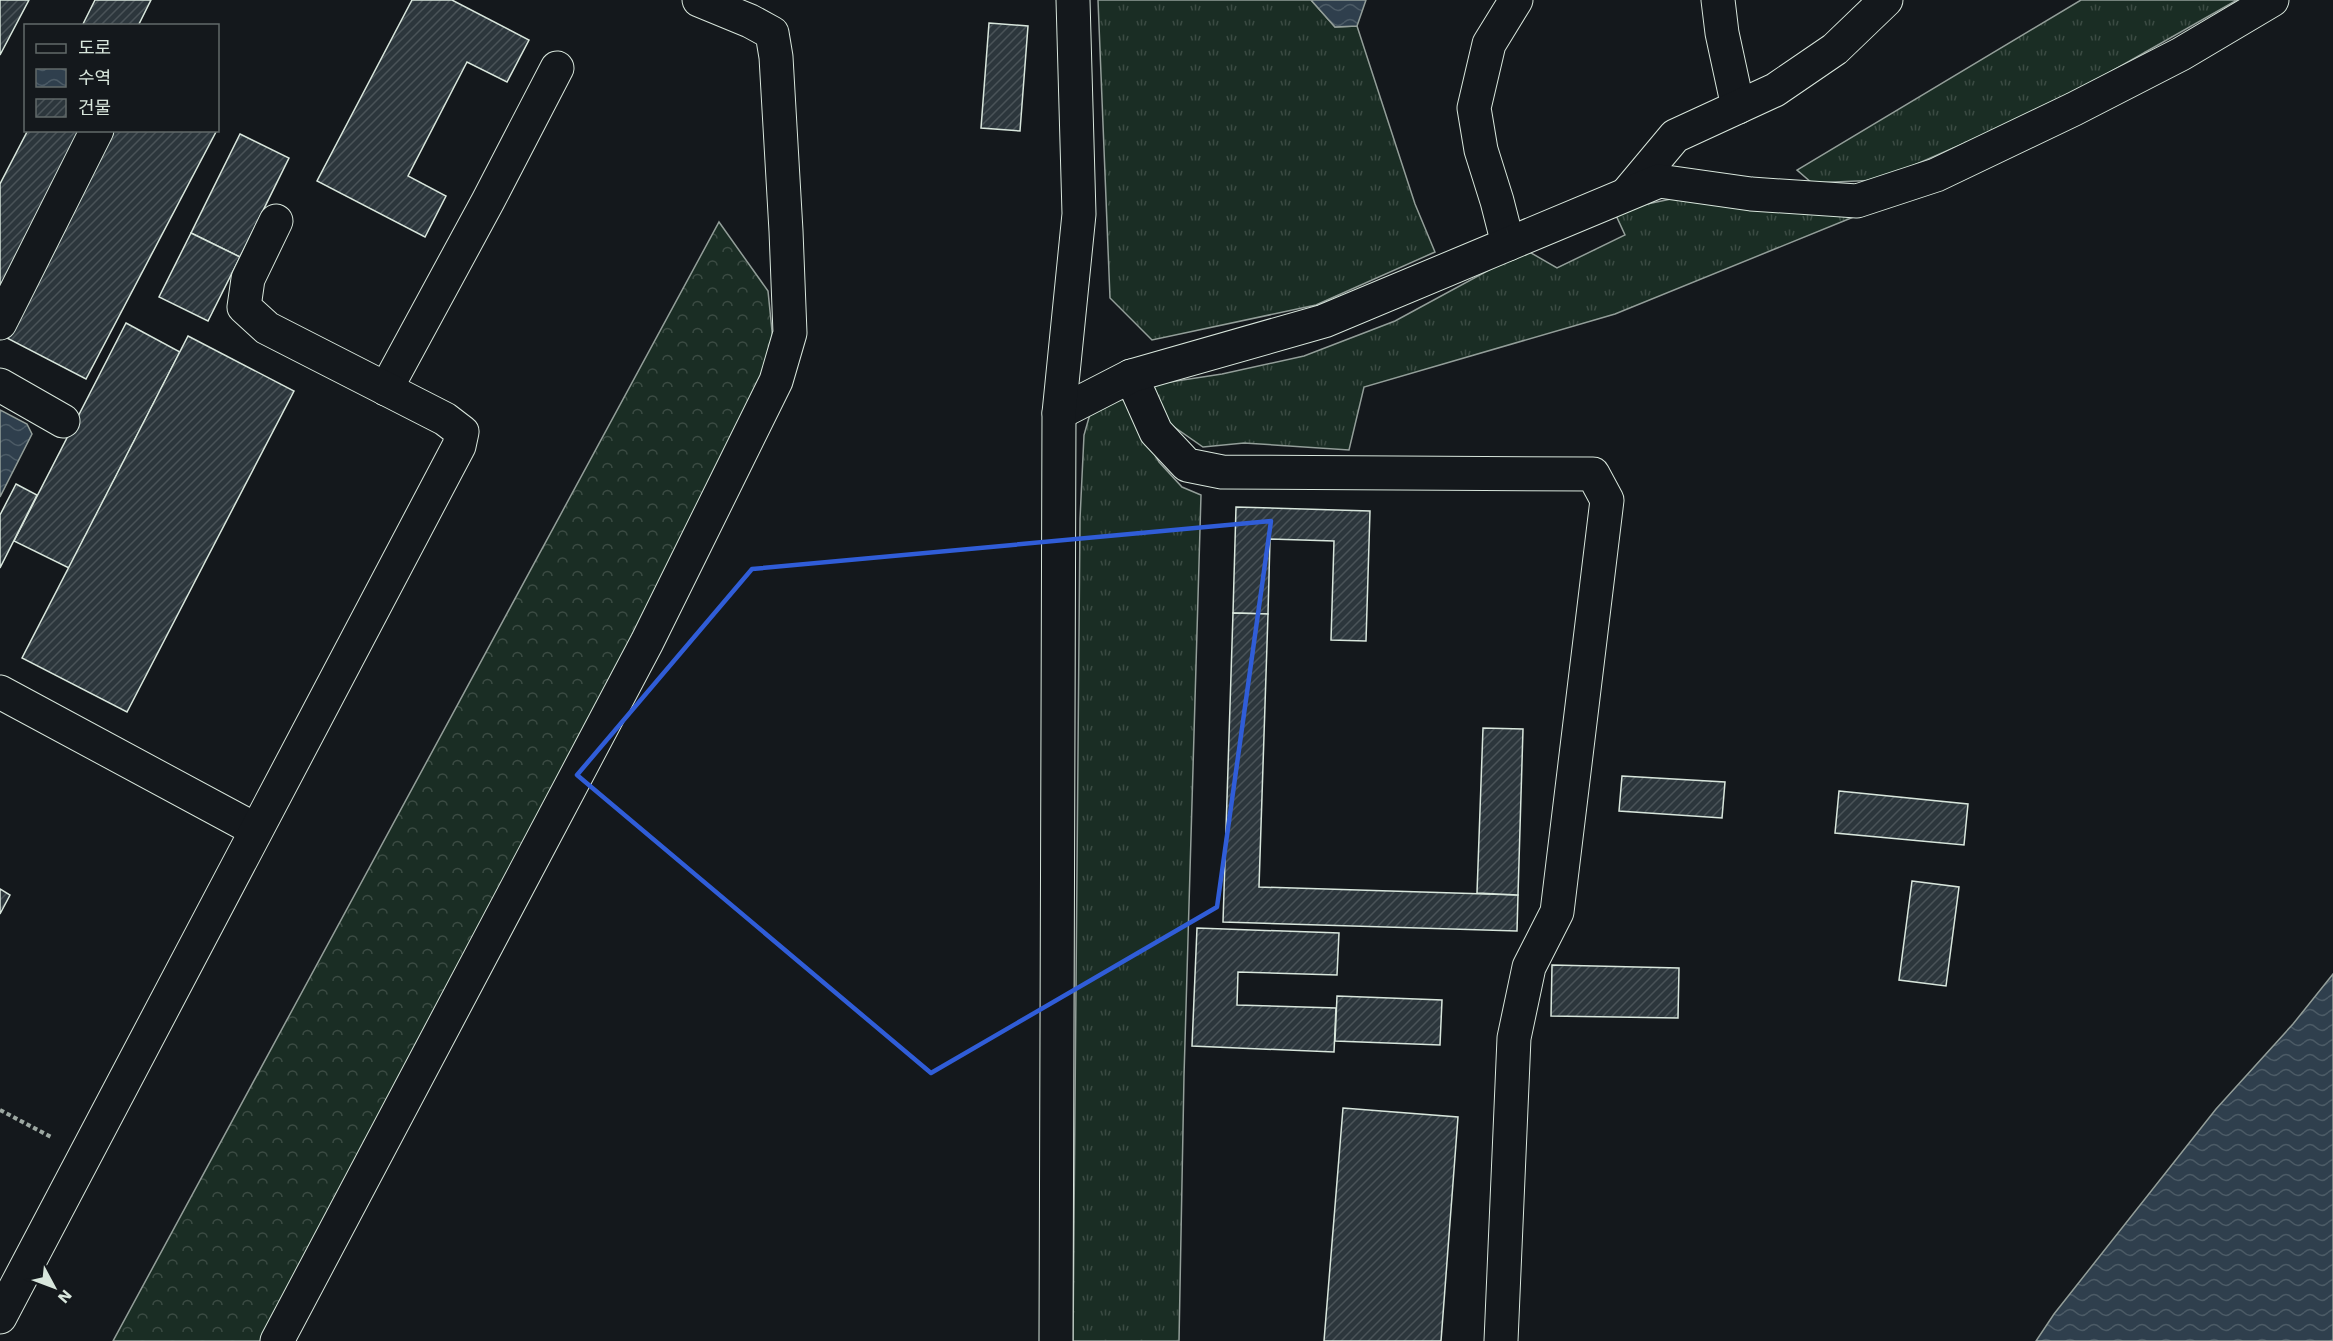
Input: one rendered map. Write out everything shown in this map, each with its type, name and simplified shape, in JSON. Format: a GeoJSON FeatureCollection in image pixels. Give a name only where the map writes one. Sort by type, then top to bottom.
{"type":"FeatureCollection","features":[{"type":"Feature","properties":{"kind":"street"},"geometry":{"type":"LineString","coordinates":[[277,1341],[647,642],[776,381],[790,333],[777,80],[772,33],[750,21],[699,0]]}},
{"type":"Feature","properties":{"kind":"street"},"geometry":{"type":"LineString","coordinates":[[1056,1341],[1059,413],[1079,214],[1073,0]]}},
{"type":"Feature","properties":{"kind":"street"},"geometry":{"type":"LineString","coordinates":[[1508,244],[1481,150],[1474,108],[1489,44],[1516,0]]}},
{"type":"Feature","properties":{"kind":"street"},"geometry":{"type":"LineString","coordinates":[[1718,0],[1722,33],[1738,107]]}},
{"type":"Feature","properties":{"kind":"street"},"geometry":{"type":"LineString","coordinates":[[1626,195],[1675,136],[1775,90],[1835,49],[1886,0]]}},
{"type":"Feature","properties":{"kind":"street"},"geometry":{"type":"LineString","coordinates":[[1059,413],[1131,376],[1324,321],[1659,181],[1751,194],[1857,201],[1936,175],[2181,54],[2272,0]]}},
{"type":"Feature","properties":{"kind":"street"},"geometry":{"type":"LineString","coordinates":[[386,388],[489,201],[557,68]]}},
{"type":"Feature","properties":{"kind":"street"},"geometry":{"type":"LineString","coordinates":[[0,322],[97,132]]}},
{"type":"Feature","properties":{"kind":"street"},"geometry":{"type":"LineString","coordinates":[[0,1317],[459,446],[462,432],[446,418],[267,328],[244,307],[248,279],[276,221]]}},
{"type":"Feature","properties":{"kind":"street"},"geometry":{"type":"LineString","coordinates":[[1131,376],[1156,432],[1187,465],[1222,472],[1593,474],[1607,500],[1557,912],[1529,967],[1514,1038],[1501,1341]]}},
{"type":"Feature","properties":{"kind":"street"},"geometry":{"type":"LineString","coordinates":[[0,385],[63,421]]}},
{"type":"Feature","properties":{"kind":"street"},"geometry":{"type":"LineString","coordinates":[[0,692],[256,830]]}},
{"type":"Feature","properties":{"kind":"path"},"geometry":{"type":"LineString","coordinates":[[0,1110],[85,1156]]}},
{"type":"Feature","properties":{"kind":"highlighted area"},"geometry":{"type":"Polygon","coordinates":[[[1271,521],[1217,907],[931,1073],[577,775],[752,569],[1271,521]]]}},
{"type":"Feature","properties":{"kind":"green space"},"geometry":{"type":"Polygon","coordinates":[[[1098,0],[1311,0],[1335,27],[1357,26],[1415,204],[1435,252],[1316,305],[1152,340],[1110,298],[1098,0]]]}},
{"type":"Feature","properties":{"kind":"green space"},"geometry":{"type":"Polygon","coordinates":[[[2081,0],[2237,0],[2054,104],[1880,180],[1812,183],[1797,170],[2081,0]]]}},
{"type":"Feature","properties":{"kind":"green space"},"geometry":{"type":"Polygon","coordinates":[[[1685,196],[1856,216],[1615,314],[1364,387],[1349,450],[1244,443],[1203,447],[1167,422],[1150,385],[1222,374],[1304,356],[1395,321],[1526,250],[1557,268],[1625,235],[1614,211],[1685,196]]]}},
{"type":"Feature","properties":{"kind":"green space"},"geometry":{"type":"Polygon","coordinates":[[[719,222],[768,291],[774,351],[724,467],[261,1341],[113,1341],[719,222]]]}},
{"type":"Feature","properties":{"kind":"green space"},"geometry":{"type":"Polygon","coordinates":[[[1108,394],[1126,401],[1159,462],[1182,487],[1201,495],[1184,1076],[1179,1341],[1073,1341],[1080,519],[1084,435],[1092,407],[1108,394]]]}},
{"type":"Feature","properties":{"kind":"water"},"geometry":{"type":"Polygon","coordinates":[[[1311,0],[1366,0],[1357,26],[1335,27],[1311,0]]]}},
{"type":"Feature","properties":{"kind":"water"},"geometry":{"type":"Polygon","coordinates":[[[0,410],[27,424],[32,434],[0,497],[0,410]]]}},
{"type":"Feature","properties":{"kind":"water"},"geometry":{"type":"Polygon","coordinates":[[[2333,974],[2333,1341],[2036,1341],[2054,1314],[2216,1109],[2293,1024],[2333,974]]]}},
{"type":"Feature","properties":{"kind":"building"},"geometry":{"type":"Polygon","coordinates":[[[0,0],[29,0],[0,55],[0,0]]]}},
{"type":"Feature","properties":{"kind":"building"},"geometry":{"type":"Polygon","coordinates":[[[95,0],[151,0],[139,24],[83,24],[95,0]]]}},
{"type":"Feature","properties":{"kind":"building"},"geometry":{"type":"Polygon","coordinates":[[[412,0],[452,0],[529,40],[507,82],[467,62],[408,176],[446,196],[425,237],[317,181],[412,0]]]}},
{"type":"Feature","properties":{"kind":"building"},"geometry":{"type":"Polygon","coordinates":[[[989,23],[1028,26],[1020,131],[981,128],[989,23]]]}},
{"type":"Feature","properties":{"kind":"building"},"geometry":{"type":"Polygon","coordinates":[[[27,132],[83,132],[0,294],[0,184],[27,132]]]}},
{"type":"Feature","properties":{"kind":"building"},"geometry":{"type":"Polygon","coordinates":[[[110,132],[216,132],[86,379],[3,336],[110,132]]]}},
{"type":"Feature","properties":{"kind":"building"},"geometry":{"type":"Polygon","coordinates":[[[240,134],[289,158],[240,257],[191,233],[240,134]]]}},
{"type":"Feature","properties":{"kind":"building"},"geometry":{"type":"Polygon","coordinates":[[[191,233],[240,257],[208,321],[159,297],[191,233]]]}},
{"type":"Feature","properties":{"kind":"building"},"geometry":{"type":"Polygon","coordinates":[[[126,323],[180,352],[69,568],[14,541],[126,323]]]}},
{"type":"Feature","properties":{"kind":"building"},"geometry":{"type":"Polygon","coordinates":[[[188,336],[294,391],[127,712],[22,658],[188,336]]]}},
{"type":"Feature","properties":{"kind":"building"},"geometry":{"type":"Polygon","coordinates":[[[16,484],[37,495],[0,568],[0,515],[16,484]]]}},
{"type":"Feature","properties":{"kind":"building"},"geometry":{"type":"Polygon","coordinates":[[[1236,507],[1370,511],[1366,641],[1331,640],[1334,541],[1270,539],[1268,614],[1233,613],[1236,507]]]}},
{"type":"Feature","properties":{"kind":"building"},"geometry":{"type":"Polygon","coordinates":[[[1233,613],[1268,614],[1259,887],[1518,895],[1517,931],[1223,922],[1233,613]]]}},
{"type":"Feature","properties":{"kind":"building"},"geometry":{"type":"Polygon","coordinates":[[[1483,728],[1523,729],[1518,895],[1477,893],[1483,728]]]}},
{"type":"Feature","properties":{"kind":"building"},"geometry":{"type":"Polygon","coordinates":[[[1622,776],[1725,782],[1722,818],[1619,811],[1622,776]]]}},
{"type":"Feature","properties":{"kind":"building"},"geometry":{"type":"Polygon","coordinates":[[[1839,791],[1968,804],[1964,845],[1835,833],[1839,791]]]}},
{"type":"Feature","properties":{"kind":"building"},"geometry":{"type":"Polygon","coordinates":[[[1912,881],[1959,887],[1946,986],[1899,980],[1912,881]]]}},
{"type":"Feature","properties":{"kind":"building"},"geometry":{"type":"Polygon","coordinates":[[[0,889],[10,895],[0,914],[0,889]]]}},
{"type":"Feature","properties":{"kind":"building"},"geometry":{"type":"Polygon","coordinates":[[[1197,928],[1339,933],[1337,975],[1238,972],[1237,1005],[1336,1008],[1334,1052],[1192,1046],[1197,928]]]}},
{"type":"Feature","properties":{"kind":"building"},"geometry":{"type":"Polygon","coordinates":[[[1552,965],[1679,968],[1678,1018],[1551,1016],[1552,965]]]}},
{"type":"Feature","properties":{"kind":"building"},"geometry":{"type":"Polygon","coordinates":[[[1337,996],[1442,1000],[1440,1045],[1335,1041],[1337,996]]]}},
{"type":"Feature","properties":{"kind":"building"},"geometry":{"type":"Polygon","coordinates":[[[1343,1108],[1458,1117],[1441,1341],[1324,1341],[1343,1108]]]}}]}
